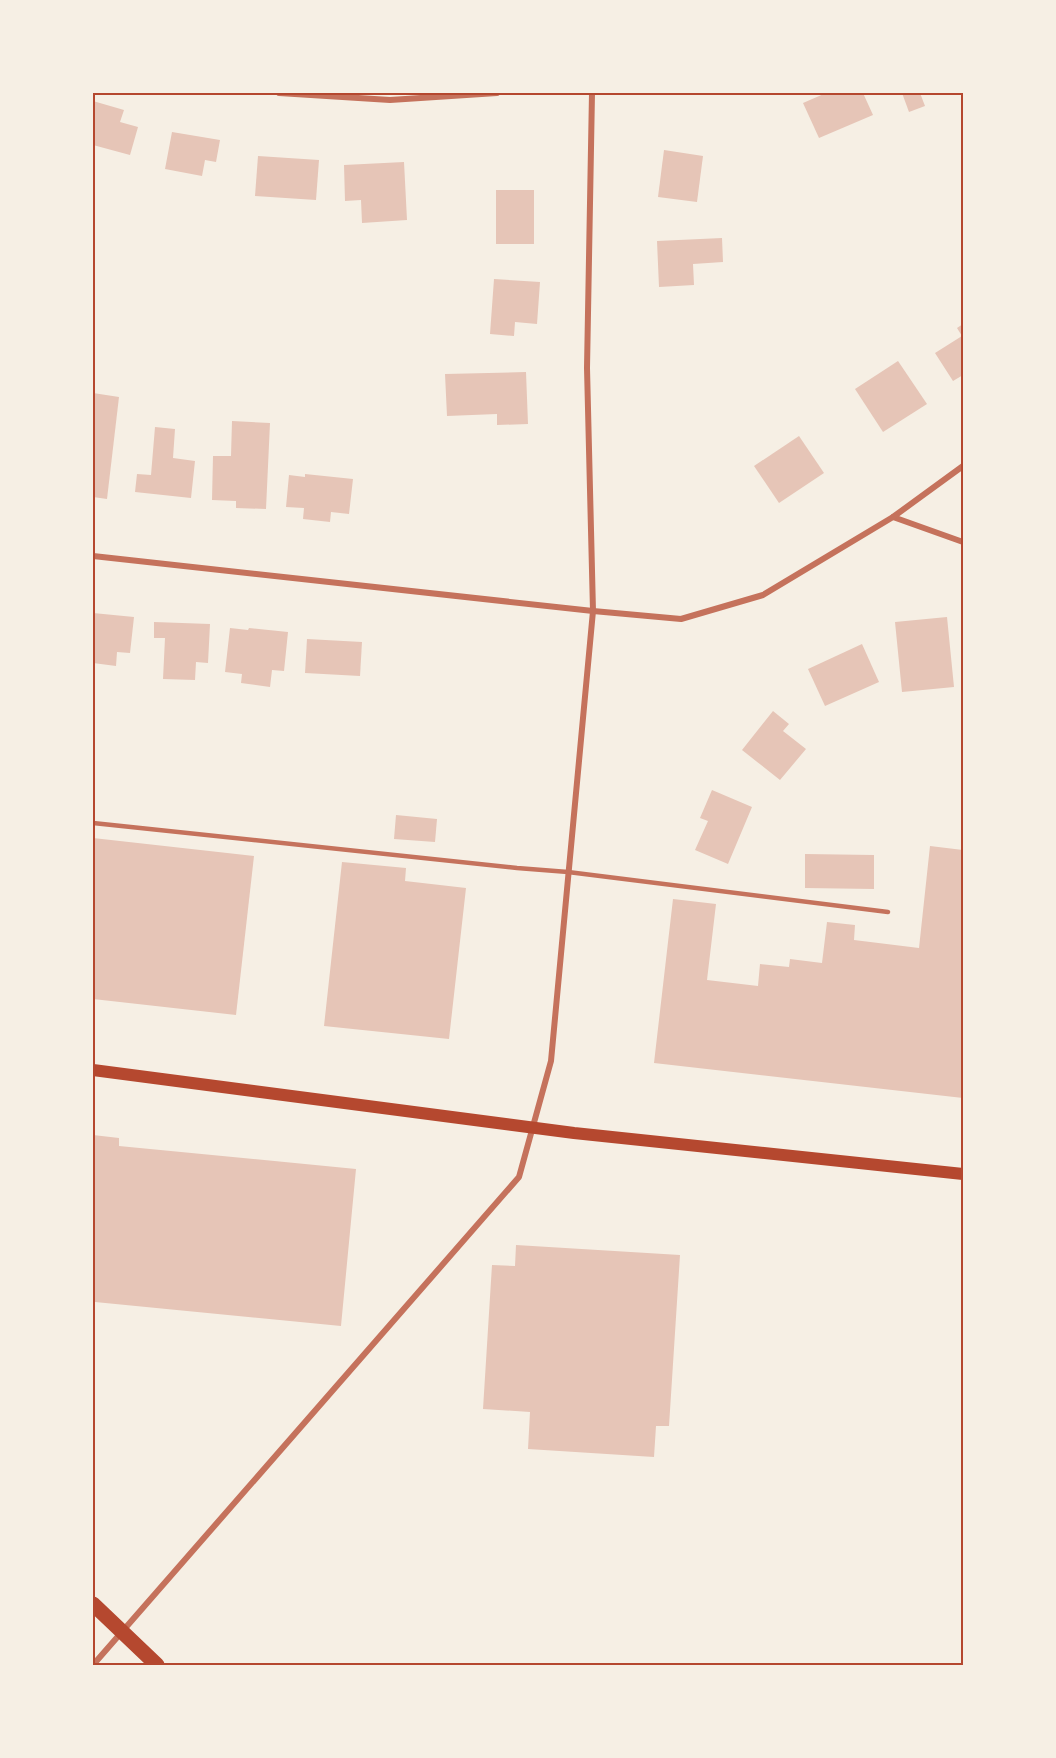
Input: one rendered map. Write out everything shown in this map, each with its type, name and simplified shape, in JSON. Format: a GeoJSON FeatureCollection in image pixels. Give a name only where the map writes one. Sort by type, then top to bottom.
{"type":"FeatureCollection","features":[{"type":"Feature","properties":{"kind":"main road"},"geometry":{"type":"LineString","coordinates":[[93,1070],[533,1128],[963,1174]]}},
{"type":"Feature","properties":{"kind":"main road"},"geometry":{"type":"LineString","coordinates":[[93,1604],[124,1631],[157,1665]]}},
{"type":"Feature","properties":{"kind":"street"},"geometry":{"type":"LineString","coordinates":[[279,93],[390,100],[497,93]]}},
{"type":"Feature","properties":{"kind":"street"},"geometry":{"type":"LineString","coordinates":[[93,1665],[519,1177],[551,1061],[593,611],[587,368],[592,93]]}},
{"type":"Feature","properties":{"kind":"street"},"geometry":{"type":"LineString","coordinates":[[93,556],[681,619],[763,595],[893,517],[963,466]]}},
{"type":"Feature","properties":{"kind":"street"},"geometry":{"type":"LineString","coordinates":[[893,517],[963,542]]}},
{"type":"Feature","properties":{"kind":"lane"},"geometry":{"type":"LineString","coordinates":[[93,823],[568,872],[888,912]]}},
{"type":"Feature","properties":{"kind":"building"},"geometry":{"type":"Polygon","coordinates":[[[826,93],[863,93],[873,115],[819,138],[803,103],[826,93]]]}},
{"type":"Feature","properties":{"kind":"building"},"geometry":{"type":"Polygon","coordinates":[[[902,93],[920,93],[925,106],[909,112],[902,93]]]}},
{"type":"Feature","properties":{"kind":"building"},"geometry":{"type":"Polygon","coordinates":[[[93,101],[124,110],[120,122],[138,127],[130,155],[93,145],[93,101]]]}},
{"type":"Feature","properties":{"kind":"building"},"geometry":{"type":"Polygon","coordinates":[[[172,132],[220,140],[216,162],[205,160],[202,176],[165,169],[172,132]]]}},
{"type":"Feature","properties":{"kind":"building"},"geometry":{"type":"Polygon","coordinates":[[[664,150],[703,156],[697,202],[658,197],[664,150]]]}},
{"type":"Feature","properties":{"kind":"building"},"geometry":{"type":"Polygon","coordinates":[[[258,156],[319,160],[316,200],[255,196],[258,156]]]}},
{"type":"Feature","properties":{"kind":"building"},"geometry":{"type":"Polygon","coordinates":[[[404,162],[407,220],[362,223],[361,200],[345,201],[344,165],[404,162]]]}},
{"type":"Feature","properties":{"kind":"building"},"geometry":{"type":"Polygon","coordinates":[[[496,190],[534,190],[534,244],[496,244],[496,190]]]}},
{"type":"Feature","properties":{"kind":"building"},"geometry":{"type":"Polygon","coordinates":[[[722,238],[723,262],[693,264],[694,285],[659,287],[657,241],[722,238]]]}},
{"type":"Feature","properties":{"kind":"building"},"geometry":{"type":"Polygon","coordinates":[[[494,279],[540,282],[537,324],[515,322],[514,336],[490,334],[494,279]]]}},
{"type":"Feature","properties":{"kind":"building"},"geometry":{"type":"Polygon","coordinates":[[[963,324],[963,375],[953,381],[935,353],[962,336],[957,328],[963,324]]]}},
{"type":"Feature","properties":{"kind":"building"},"geometry":{"type":"Polygon","coordinates":[[[898,361],[927,404],[883,432],[855,389],[898,361]]]}},
{"type":"Feature","properties":{"kind":"building"},"geometry":{"type":"Polygon","coordinates":[[[526,372],[528,424],[497,425],[497,414],[447,416],[445,374],[526,372]]]}},
{"type":"Feature","properties":{"kind":"building"},"geometry":{"type":"Polygon","coordinates":[[[93,393],[119,397],[107,499],[93,497],[93,393]]]}},
{"type":"Feature","properties":{"kind":"building"},"geometry":{"type":"Polygon","coordinates":[[[232,421],[270,423],[266,509],[236,508],[236,501],[212,500],[213,456],[231,456],[232,421]]]}},
{"type":"Feature","properties":{"kind":"building"},"geometry":{"type":"Polygon","coordinates":[[[155,427],[175,429],[173,458],[195,461],[191,498],[135,492],[137,474],[151,475],[155,427]]]}},
{"type":"Feature","properties":{"kind":"building"},"geometry":{"type":"Polygon","coordinates":[[[799,436],[824,473],[779,503],[754,466],[799,436]]]}},
{"type":"Feature","properties":{"kind":"building"},"geometry":{"type":"Polygon","coordinates":[[[305,474],[353,479],[349,514],[331,512],[330,522],[303,519],[304,508],[286,507],[289,475],[305,477],[305,474]]]}},
{"type":"Feature","properties":{"kind":"building"},"geometry":{"type":"Polygon","coordinates":[[[93,613],[134,617],[130,653],[117,652],[116,666],[93,663],[93,613]]]}},
{"type":"Feature","properties":{"kind":"building"},"geometry":{"type":"Polygon","coordinates":[[[947,617],[954,687],[902,692],[895,622],[947,617]]]}},
{"type":"Feature","properties":{"kind":"building"},"geometry":{"type":"Polygon","coordinates":[[[154,622],[210,624],[208,663],[196,662],[195,680],[163,679],[165,638],[154,638],[154,622]]]}},
{"type":"Feature","properties":{"kind":"building"},"geometry":{"type":"Polygon","coordinates":[[[230,628],[288,632],[284,671],[272,670],[270,687],[241,683],[242,674],[225,672],[230,628]]]}},
{"type":"Feature","properties":{"kind":"building"},"geometry":{"type":"Polygon","coordinates":[[[307,639],[362,642],[360,676],[305,673],[307,639]]]}},
{"type":"Feature","properties":{"kind":"building"},"geometry":{"type":"Polygon","coordinates":[[[862,644],[879,682],[825,706],[808,669],[862,644]]]}},
{"type":"Feature","properties":{"kind":"building"},"geometry":{"type":"Polygon","coordinates":[[[773,711],[789,724],[783,731],[806,749],[780,780],[742,750],[773,711]]]}},
{"type":"Feature","properties":{"kind":"building"},"geometry":{"type":"Polygon","coordinates":[[[712,790],[752,807],[728,864],[695,850],[708,821],[700,818],[712,790]]]}},
{"type":"Feature","properties":{"kind":"building"},"geometry":{"type":"Polygon","coordinates":[[[396,815],[437,819],[435,842],[394,839],[396,815]]]}},
{"type":"Feature","properties":{"kind":"building"},"geometry":{"type":"Polygon","coordinates":[[[93,838],[254,856],[236,1015],[93,999],[93,838]]]}},
{"type":"Feature","properties":{"kind":"building"},"geometry":{"type":"Polygon","coordinates":[[[930,846],[963,850],[963,1098],[654,1063],[673,899],[716,904],[707,980],[758,986],[760,964],[789,967],[790,959],[822,963],[827,922],[855,925],[854,940],[919,948],[930,846]]]}},
{"type":"Feature","properties":{"kind":"building"},"geometry":{"type":"Polygon","coordinates":[[[805,854],[874,855],[874,889],[805,888],[805,854]]]}},
{"type":"Feature","properties":{"kind":"building"},"geometry":{"type":"Polygon","coordinates":[[[342,862],[406,868],[405,881],[466,888],[449,1039],[324,1026],[342,862]]]}},
{"type":"Feature","properties":{"kind":"building"},"geometry":{"type":"Polygon","coordinates":[[[93,1135],[119,1138],[119,1146],[356,1169],[341,1326],[95,1302],[93,1308],[93,1135]]]}},
{"type":"Feature","properties":{"kind":"building"},"geometry":{"type":"Polygon","coordinates":[[[516,1245],[680,1255],[669,1426],[656,1426],[654,1457],[528,1449],[530,1412],[483,1409],[492,1265],[515,1266],[516,1245]]]}}]}
